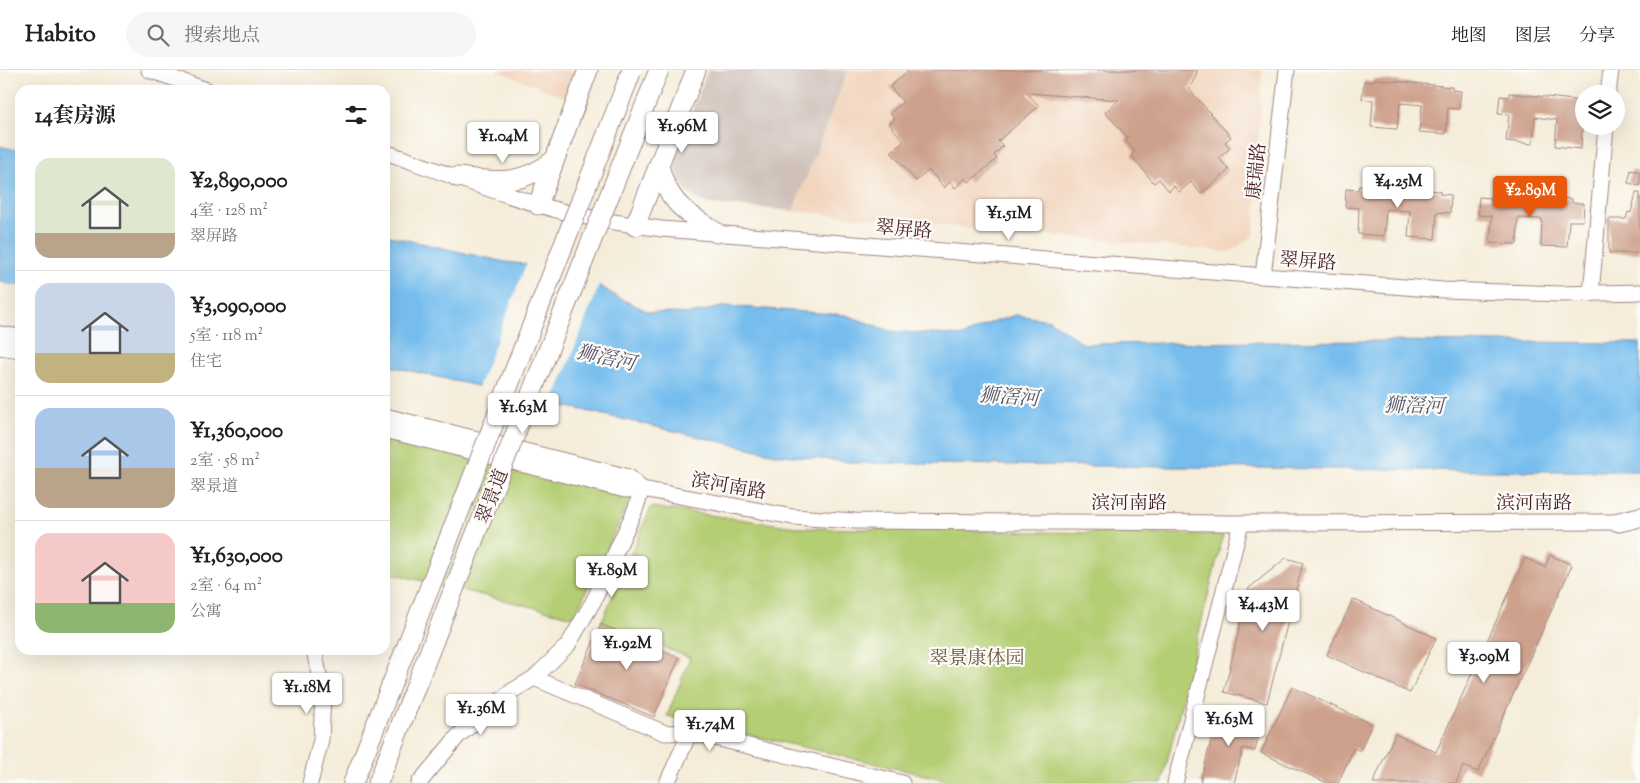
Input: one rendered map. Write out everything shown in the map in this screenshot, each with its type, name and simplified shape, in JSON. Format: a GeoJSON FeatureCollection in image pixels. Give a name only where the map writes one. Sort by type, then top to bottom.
{"type":"FeatureCollection","features":[{"type":"Feature","properties":{"kind":"main road"},"geometry":{"type":"LineString","coordinates":[[538,205],[588,70]]}},
{"type":"Feature","properties":{"kind":"main road"},"geometry":{"type":"LineString","coordinates":[[352,783],[632,70]]}},
{"type":"Feature","properties":{"kind":"main road","name":"翠景道"},"geometry":{"type":"LineString","coordinates":[[378,783],[659,70]]}},
{"type":"Feature","properties":{"kind":"main road"},"geometry":{"type":"LineString","coordinates":[[635,226],[696,70]]}},
{"type":"Feature","properties":{"kind":"main road"},"geometry":{"type":"LineString","coordinates":[[457,177],[499,182],[514,180],[535,173],[554,161]]}},
{"type":"Feature","properties":{"kind":"main road"},"geometry":{"type":"LineString","coordinates":[[659,165],[666,187],[680,207],[718,233]]}},
{"type":"Feature","properties":{"kind":"main road"},"geometry":{"type":"LineString","coordinates":[[1618,522],[1640,517]]}},
{"type":"Feature","properties":{"kind":"main road"},"geometry":{"type":"LineString","coordinates":[[1618,522],[1640,526]]}},
{"type":"Feature","properties":{"kind":"street"},"geometry":{"type":"LineString","coordinates":[[149,70],[192,85]]}},
{"type":"Feature","properties":{"kind":"street","name":"康瑞路"},"geometry":{"type":"LineString","coordinates":[[1264,276],[1287,70]]}},
{"type":"Feature","properties":{"kind":"street"},"geometry":{"type":"LineString","coordinates":[[1609,85],[1610,70]]}},
{"type":"Feature","properties":{"kind":"street"},"geometry":{"type":"LineString","coordinates":[[1591,294],[1605,135]]}},
{"type":"Feature","properties":{"kind":"street","name":"翠屏路"},"geometry":{"type":"LineString","coordinates":[[390,154],[538,205],[590,218],[635,226],[1443,290],[1591,294],[1640,292]]}},
{"type":"Feature","properties":{"kind":"street"},"geometry":{"type":"LineString","coordinates":[[0,334],[15,336]]}},
{"type":"Feature","properties":{"kind":"street"},"geometry":{"type":"LineString","coordinates":[[0,347],[15,349]]}},
{"type":"Feature","properties":{"kind":"street","name":"滨河南路"},"geometry":{"type":"LineString","coordinates":[[390,417],[630,478],[642,489]]}},
{"type":"Feature","properties":{"kind":"street","name":"滨河南路"},"geometry":{"type":"LineString","coordinates":[[390,431],[625,490],[642,489],[793,517],[855,520],[1241,523],[1618,522]]}},
{"type":"Feature","properties":{"kind":"street"},"geometry":{"type":"LineString","coordinates":[[419,783],[458,736],[512,691],[534,678],[568,645],[594,600],[635,510],[642,489]]}},
{"type":"Feature","properties":{"kind":"street"},"geometry":{"type":"LineString","coordinates":[[1175,783],[1241,523]]}},
{"type":"Feature","properties":{"kind":"street"},"geometry":{"type":"LineString","coordinates":[[310,783],[321,740],[323,694],[315,655]]}},
{"type":"Feature","properties":{"kind":"street"},"geometry":{"type":"LineString","coordinates":[[534,678],[665,732],[690,732],[902,783]]}},
{"type":"Feature","properties":{"kind":"street"},"geometry":{"type":"LineString","coordinates":[[667,783],[690,732]]}},
{"type":"Feature","properties":{"kind":"shaded area"},"geometry":{"type":"Polygon","coordinates":[[[496,70],[577,70],[566,98],[496,70]]]}},
{"type":"Feature","properties":{"kind":"shaded area"},"geometry":{"type":"Polygon","coordinates":[[[708,70],[848,70],[793,211],[709,204],[697,199],[686,191],[679,180],[675,167],[676,153],[708,70]]]}},
{"type":"Feature","properties":{"kind":"shaded area"},"geometry":{"type":"Polygon","coordinates":[[[848,70],[1262,70],[1254,235],[1230,252],[793,211],[848,70]]]}},
{"type":"Feature","properties":{"kind":"green space"},"geometry":{"type":"Polygon","coordinates":[[[390,437],[631,498],[574,617],[390,573],[390,437]]]}},
{"type":"Feature","properties":{"kind":"green space","name":"翠景康体园"},"geometry":{"type":"Polygon","coordinates":[[[651,507],[804,528],[1223,535],[1162,783],[960,783],[667,716],[690,658],[601,623],[651,507]]]}},
{"type":"Feature","properties":{"kind":"water"},"geometry":{"type":"Polygon","coordinates":[[[0,146],[15,150],[15,285],[0,282],[0,146]]]}},
{"type":"Feature","properties":{"kind":"water","name":"狮滘河"},"geometry":{"type":"Polygon","coordinates":[[[390,236],[505,262],[574,269],[617,297],[649,312],[690,314],[726,306],[846,315],[890,331],[963,336],[990,323],[1016,315],[1049,320],[1084,344],[1369,341],[1640,343],[1640,471],[1492,471],[858,463],[775,454],[390,366],[390,236]]]}},
{"type":"Feature","properties":{"kind":"pier"},"geometry":{"type":"Polygon","coordinates":[[[527,262],[575,267],[600,283],[552,405],[478,388],[527,262]]]}},
{"type":"Feature","properties":{"kind":"building"},"geometry":{"type":"Polygon","coordinates":[[[909,70],[1197,70],[1189,89],[1231,137],[1225,142],[1230,148],[1219,158],[1229,170],[1201,194],[1191,182],[1179,192],[1174,186],[1169,191],[1159,179],[1154,183],[1131,155],[1135,152],[1125,140],[1128,138],[1105,112],[1119,100],[1027,93],[1039,106],[998,141],[1003,146],[994,155],[997,159],[969,182],[966,178],[955,188],[950,182],[944,188],[929,170],[916,181],[891,152],[904,141],[889,124],[895,119],[890,113],[903,102],[890,87],[909,70]]]}},
{"type":"Feature","properties":{"kind":"building"},"geometry":{"type":"Polygon","coordinates":[[[1374,79],[1452,87],[1452,90],[1461,91],[1459,109],[1448,108],[1446,134],[1419,132],[1422,105],[1400,103],[1397,129],[1371,127],[1373,100],[1362,99],[1364,81],[1373,82],[1374,79]]]}},
{"type":"Feature","properties":{"kind":"building"},"geometry":{"type":"Polygon","coordinates":[[[1509,93],[1575,100],[1575,135],[1582,135],[1581,149],[1555,146],[1557,120],[1535,117],[1533,144],[1506,141],[1509,115],[1498,114],[1500,96],[1509,97],[1509,93]]]}},
{"type":"Feature","properties":{"kind":"building"},"geometry":{"type":"Polygon","coordinates":[[[1631,170],[1640,172],[1640,186],[1628,183],[1631,170]]]}},
{"type":"Feature","properties":{"kind":"building"},"geometry":{"type":"Polygon","coordinates":[[[1359,186],[1389,188],[1389,192],[1409,193],[1409,189],[1440,191],[1440,194],[1451,195],[1450,213],[1437,212],[1435,239],[1408,237],[1410,211],[1386,209],[1384,236],[1358,234],[1359,208],[1345,207],[1346,189],[1358,190],[1359,186]]]}},
{"type":"Feature","properties":{"kind":"building"},"geometry":{"type":"Polygon","coordinates":[[[1636,193],[1640,193],[1640,253],[1609,253],[1609,219],[1626,219],[1628,212],[1631,213],[1636,193]]]}},
{"type":"Feature","properties":{"kind":"building"},"geometry":{"type":"Polygon","coordinates":[[[1491,194],[1521,196],[1521,200],[1541,201],[1541,197],[1572,199],[1572,203],[1584,203],[1583,221],[1569,221],[1567,247],[1541,246],[1542,219],[1518,218],[1517,244],[1490,243],[1492,216],[1478,215],[1479,197],[1491,198],[1491,194]]]}},
{"type":"Feature","properties":{"kind":"building"},"geometry":{"type":"Polygon","coordinates":[[[1550,555],[1572,565],[1478,772],[1463,766],[1456,783],[1373,783],[1395,734],[1436,752],[1525,558],[1545,567],[1550,555]]]}},
{"type":"Feature","properties":{"kind":"building"},"geometry":{"type":"Polygon","coordinates":[[[1286,558],[1303,563],[1267,703],[1224,692],[1249,588],[1286,558]]]}},
{"type":"Feature","properties":{"kind":"building"},"geometry":{"type":"Polygon","coordinates":[[[1353,599],[1436,638],[1410,693],[1327,655],[1353,599]]]}},
{"type":"Feature","properties":{"kind":"building"},"geometry":{"type":"Polygon","coordinates":[[[601,624],[679,658],[654,717],[575,684],[601,624]]]}},
{"type":"Feature","properties":{"kind":"building"},"geometry":{"type":"Polygon","coordinates":[[[1292,687],[1372,724],[1360,751],[1354,748],[1338,783],[1327,783],[1261,753],[1292,687]]]}},
{"type":"Feature","properties":{"kind":"building"},"geometry":{"type":"Polygon","coordinates":[[[1219,711],[1262,722],[1255,751],[1243,748],[1234,783],[1200,783],[1219,711]]]}}]}
